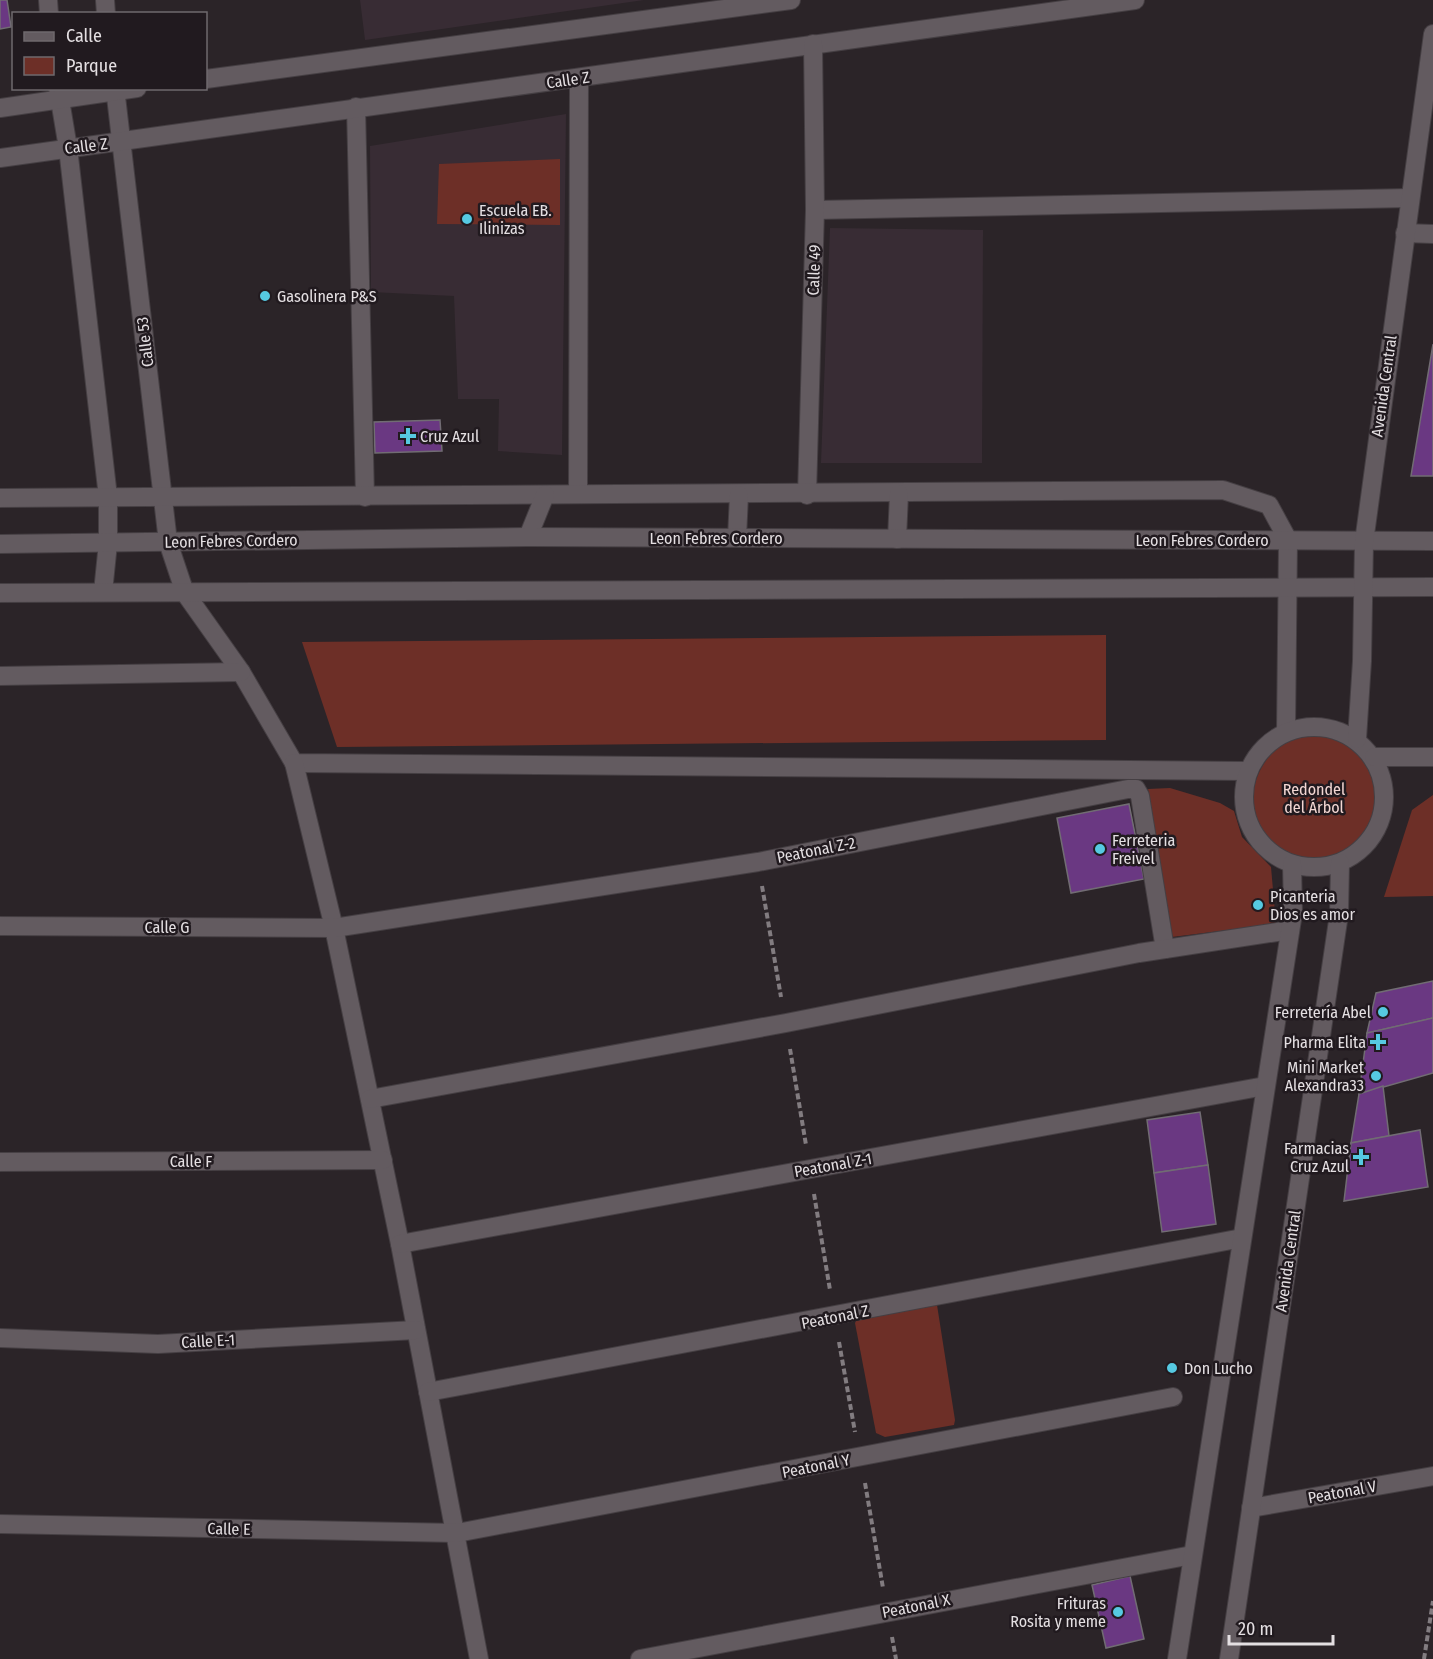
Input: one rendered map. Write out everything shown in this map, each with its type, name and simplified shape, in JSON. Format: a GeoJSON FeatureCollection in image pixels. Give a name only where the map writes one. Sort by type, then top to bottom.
{"type":"FeatureCollection","features":[{"type":"Feature","properties":{"kind":"street"},"geometry":{"type":"LineString","coordinates":[[207,79],[791,0]]}},
{"type":"Feature","properties":{"kind":"street","name":"Calle Z"},"geometry":{"type":"LineString","coordinates":[[0,158],[1135,0]]}},
{"type":"Feature","properties":{"kind":"street","name":"Avenida Central"},"geometry":{"type":"LineString","coordinates":[[1356,739],[1362,661],[1364,542],[1433,34]]}},
{"type":"Feature","properties":{"kind":"street","name":"Calle 49"},"geometry":{"type":"LineString","coordinates":[[807,495],[815,210],[813,44]]}},
{"type":"Feature","properties":{"kind":"street"},"geometry":{"type":"LineString","coordinates":[[578,494],[579,79]]}},
{"type":"Feature","properties":{"kind":"street"},"geometry":{"type":"LineString","coordinates":[[0,108],[58,94],[115,90]]}},
{"type":"Feature","properties":{"kind":"street","name":"Calle 53"},"geometry":{"type":"LineString","coordinates":[[115,90],[168,542],[185,593],[241,672],[294,763],[334,928],[383,1160],[457,1533],[479,1659]]}},
{"type":"Feature","properties":{"kind":"street"},"geometry":{"type":"LineString","coordinates":[[58,94],[68,148],[108,497],[108,543],[103,592]]}},
{"type":"Feature","properties":{"kind":"street"},"geometry":{"type":"LineString","coordinates":[[356,107],[365,497]]}},
{"type":"Feature","properties":{"kind":"street"},"geometry":{"type":"LineString","coordinates":[[815,210],[1410,198]]}},
{"type":"Feature","properties":{"kind":"street"},"geometry":{"type":"LineString","coordinates":[[1405,233],[1433,234]]}},
{"type":"Feature","properties":{"kind":"street"},"geometry":{"type":"LineString","coordinates":[[0,498],[578,494],[807,495],[1223,490],[1269,505],[1287,540],[1286,732]]}},
{"type":"Feature","properties":{"kind":"street"},"geometry":{"type":"LineString","coordinates":[[897,538],[899,494]]}},
{"type":"Feature","properties":{"kind":"street"},"geometry":{"type":"LineString","coordinates":[[528,537],[545,495]]}},
{"type":"Feature","properties":{"kind":"street"},"geometry":{"type":"LineString","coordinates":[[737,538],[739,495]]}},
{"type":"Feature","properties":{"kind":"street","name":"Leon Febres Cordero"},"geometry":{"type":"LineString","coordinates":[[0,544],[528,537],[1433,541]]}},
{"type":"Feature","properties":{"kind":"street"},"geometry":{"type":"LineString","coordinates":[[0,593],[1433,586]]}},
{"type":"Feature","properties":{"kind":"street"},"geometry":{"type":"LineString","coordinates":[[0,676],[241,672]]}},
{"type":"Feature","properties":{"kind":"street"},"geometry":{"type":"LineString","coordinates":[[1304,727],[1322,727],[1340,731],[1356,739],[1374,757],[1384,780],[1385,806],[1378,830],[1361,850],[1340,863],[1307,867],[1292,864],[1268,851],[1252,831],[1244,806],[1247,771],[1268,744],[1286,732],[1304,727]]}},
{"type":"Feature","properties":{"kind":"street"},"geometry":{"type":"LineString","coordinates":[[1374,757],[1433,757]]}},
{"type":"Feature","properties":{"kind":"street"},"geometry":{"type":"LineString","coordinates":[[294,763],[1247,771]]}},
{"type":"Feature","properties":{"kind":"street","name":"Peatonal Z-2"},"geometry":{"type":"LineString","coordinates":[[334,928],[758,862],[1136,789],[1140,796],[1165,949]]}},
{"type":"Feature","properties":{"kind":"street","name":"Avenida Central"},"geometry":{"type":"LineString","coordinates":[[1229,1659],[1339,914],[1340,863]]}},
{"type":"Feature","properties":{"kind":"street"},"geometry":{"type":"LineString","coordinates":[[1177,1659],[1293,913],[1292,864]]}},
{"type":"Feature","properties":{"kind":"street","name":"Calle G"},"geometry":{"type":"LineString","coordinates":[[0,926],[334,928]]}},
{"type":"Feature","properties":{"kind":"street"},"geometry":{"type":"LineString","coordinates":[[370,1099],[786,1023],[1165,949],[1290,930]]}},
{"type":"Feature","properties":{"kind":"street","name":"Peatonal Z-1"},"geometry":{"type":"LineString","coordinates":[[400,1244],[1266,1086]]}},
{"type":"Feature","properties":{"kind":"street","name":"Calle F"},"geometry":{"type":"LineString","coordinates":[[0,1162],[383,1160]]}},
{"type":"Feature","properties":{"kind":"street","name":"Peatonal Z"},"geometry":{"type":"LineString","coordinates":[[428,1392],[1242,1238]]}},
{"type":"Feature","properties":{"kind":"street","name":"Calle E-1"},"geometry":{"type":"LineString","coordinates":[[0,1338],[158,1344],[416,1330]]}},
{"type":"Feature","properties":{"kind":"street","name":"Peatonal Y"},"geometry":{"type":"LineString","coordinates":[[457,1533],[1173,1397]]}},
{"type":"Feature","properties":{"kind":"street","name":"Peatonal V"},"geometry":{"type":"LineString","coordinates":[[1251,1508],[1433,1476]]}},
{"type":"Feature","properties":{"kind":"street","name":"Calle E"},"geometry":{"type":"LineString","coordinates":[[0,1524],[457,1533]]}},
{"type":"Feature","properties":{"kind":"street","name":"Peatonal X"},"geometry":{"type":"LineString","coordinates":[[640,1659],[1192,1555]]}},
{"type":"Feature","properties":{"kind":"path"},"geometry":{"type":"LineString","coordinates":[[758,862],[834,1317],[896,1659]]}},
{"type":"Feature","properties":{"kind":"path"},"geometry":{"type":"LineString","coordinates":[[1424,1659],[1433,1601]]}},
{"type":"Feature","properties":{"kind":"shaded area"},"geometry":{"type":"Polygon","coordinates":[[[360,0],[644,0],[365,40],[360,0]]]}},
{"type":"Feature","properties":{"kind":"shaded area","name":"Escuela EB. Ilinizas"},"geometry":{"type":"Polygon","coordinates":[[[566,114],[562,455],[498,451],[499,399],[458,399],[454,296],[371,292],[370,146],[566,114]]]}},
{"type":"Feature","properties":{"kind":"shaded area"},"geometry":{"type":"Polygon","coordinates":[[[830,228],[983,230],[982,463],[821,463],[830,228]]]}},
{"type":"Feature","properties":{"kind":"green space"},"geometry":{"type":"Polygon","coordinates":[[[560,159],[560,225],[437,224],[439,164],[560,159]]]}},
{"type":"Feature","properties":{"kind":"green space"},"geometry":{"type":"Polygon","coordinates":[[[1106,635],[1106,740],[337,747],[302,642],[1106,635]]]}},
{"type":"Feature","properties":{"kind":"green space","name":"Redondel del Árbol"},"geometry":{"type":"Polygon","coordinates":[[[1316,734],[1346,744],[1361,755],[1368,763],[1372,774],[1376,797],[1372,820],[1361,839],[1336,856],[1308,859],[1281,850],[1269,841],[1255,818],[1253,793],[1260,770],[1275,750],[1288,740],[1316,734]]]}},
{"type":"Feature","properties":{"kind":"green space"},"geometry":{"type":"Polygon","coordinates":[[[1170,788],[1220,803],[1234,811],[1242,837],[1271,867],[1276,924],[1172,937],[1148,789],[1170,788]]]}},
{"type":"Feature","properties":{"kind":"green space"},"geometry":{"type":"Polygon","coordinates":[[[1433,795],[1433,896],[1384,897],[1412,810],[1433,795]]]}},
{"type":"Feature","properties":{"kind":"green space"},"geometry":{"type":"Polygon","coordinates":[[[932,1302],[937,1305],[954,1425],[885,1437],[876,1433],[855,1323],[858,1317],[932,1302]]]}},
{"type":"Feature","properties":{"kind":"building"},"geometry":{"type":"Polygon","coordinates":[[[0,0],[7,0],[11,27],[0,29],[0,0]]]}},
{"type":"Feature","properties":{"kind":"building"},"geometry":{"type":"Polygon","coordinates":[[[1433,344],[1433,476],[1411,476],[1433,344]]]}},
{"type":"Feature","properties":{"kind":"building","name":"Cruz Azul"},"geometry":{"type":"Polygon","coordinates":[[[440,420],[442,451],[375,453],[374,422],[440,420]]]}},
{"type":"Feature","properties":{"kind":"building","name":"Ferreteria Freivel"},"geometry":{"type":"Polygon","coordinates":[[[1129,804],[1144,879],[1071,893],[1057,818],[1129,804]]]}},
{"type":"Feature","properties":{"kind":"building"},"geometry":{"type":"Polygon","coordinates":[[[1433,981],[1433,1018],[1367,1033],[1376,993],[1433,981]]]}},
{"type":"Feature","properties":{"kind":"building"},"geometry":{"type":"Polygon","coordinates":[[[1433,1018],[1433,1073],[1359,1094],[1367,1033],[1433,1018]]]}},
{"type":"Feature","properties":{"kind":"building"},"geometry":{"type":"Polygon","coordinates":[[[1383,1086],[1389,1136],[1351,1143],[1359,1094],[1383,1086]]]}},
{"type":"Feature","properties":{"kind":"building"},"geometry":{"type":"Polygon","coordinates":[[[1200,1112],[1208,1165],[1154,1173],[1147,1120],[1200,1112]]]}},
{"type":"Feature","properties":{"kind":"building"},"geometry":{"type":"Polygon","coordinates":[[[1420,1130],[1428,1187],[1344,1201],[1351,1143],[1420,1130]]]}},
{"type":"Feature","properties":{"kind":"building"},"geometry":{"type":"Polygon","coordinates":[[[1208,1165],[1216,1224],[1162,1232],[1154,1173],[1208,1165]]]}},
{"type":"Feature","properties":{"kind":"building","name":"Frituras Rosita y meme"},"geometry":{"type":"Polygon","coordinates":[[[1130,1576],[1144,1639],[1106,1648],[1092,1585],[1130,1576]]]}},
{"type":"Feature","properties":{"kind":"place","name":"Escuela EB. Ilinizas"},"geometry":{"type":"Point","coordinates":[467,219]}},
{"type":"Feature","properties":{"kind":"place","name":"Gasolinera P&S"},"geometry":{"type":"Point","coordinates":[265,296]}},
{"type":"Feature","properties":{"kind":"place","name":"Cruz Azul"},"geometry":{"type":"Point","coordinates":[408,436]}},
{"type":"Feature","properties":{"kind":"place","name":"Ferreteria Freivel"},"geometry":{"type":"Point","coordinates":[1100,849]}},
{"type":"Feature","properties":{"kind":"place","name":"Picanteria Dios es amor"},"geometry":{"type":"Point","coordinates":[1258,905]}},
{"type":"Feature","properties":{"kind":"place","name":"Ferretería Abel"},"geometry":{"type":"Point","coordinates":[1383,1012]}},
{"type":"Feature","properties":{"kind":"place","name":"Pharma Elita"},"geometry":{"type":"Point","coordinates":[1378,1042]}},
{"type":"Feature","properties":{"kind":"place","name":"Mini Market Alexandra33"},"geometry":{"type":"Point","coordinates":[1376,1076]}},
{"type":"Feature","properties":{"kind":"place","name":"Farmacias Cruz Azul"},"geometry":{"type":"Point","coordinates":[1361,1157]}},
{"type":"Feature","properties":{"kind":"place","name":"Don Lucho"},"geometry":{"type":"Point","coordinates":[1172,1368]}},
{"type":"Feature","properties":{"kind":"place","name":"Frituras Rosita y meme"},"geometry":{"type":"Point","coordinates":[1118,1612]}}]}
